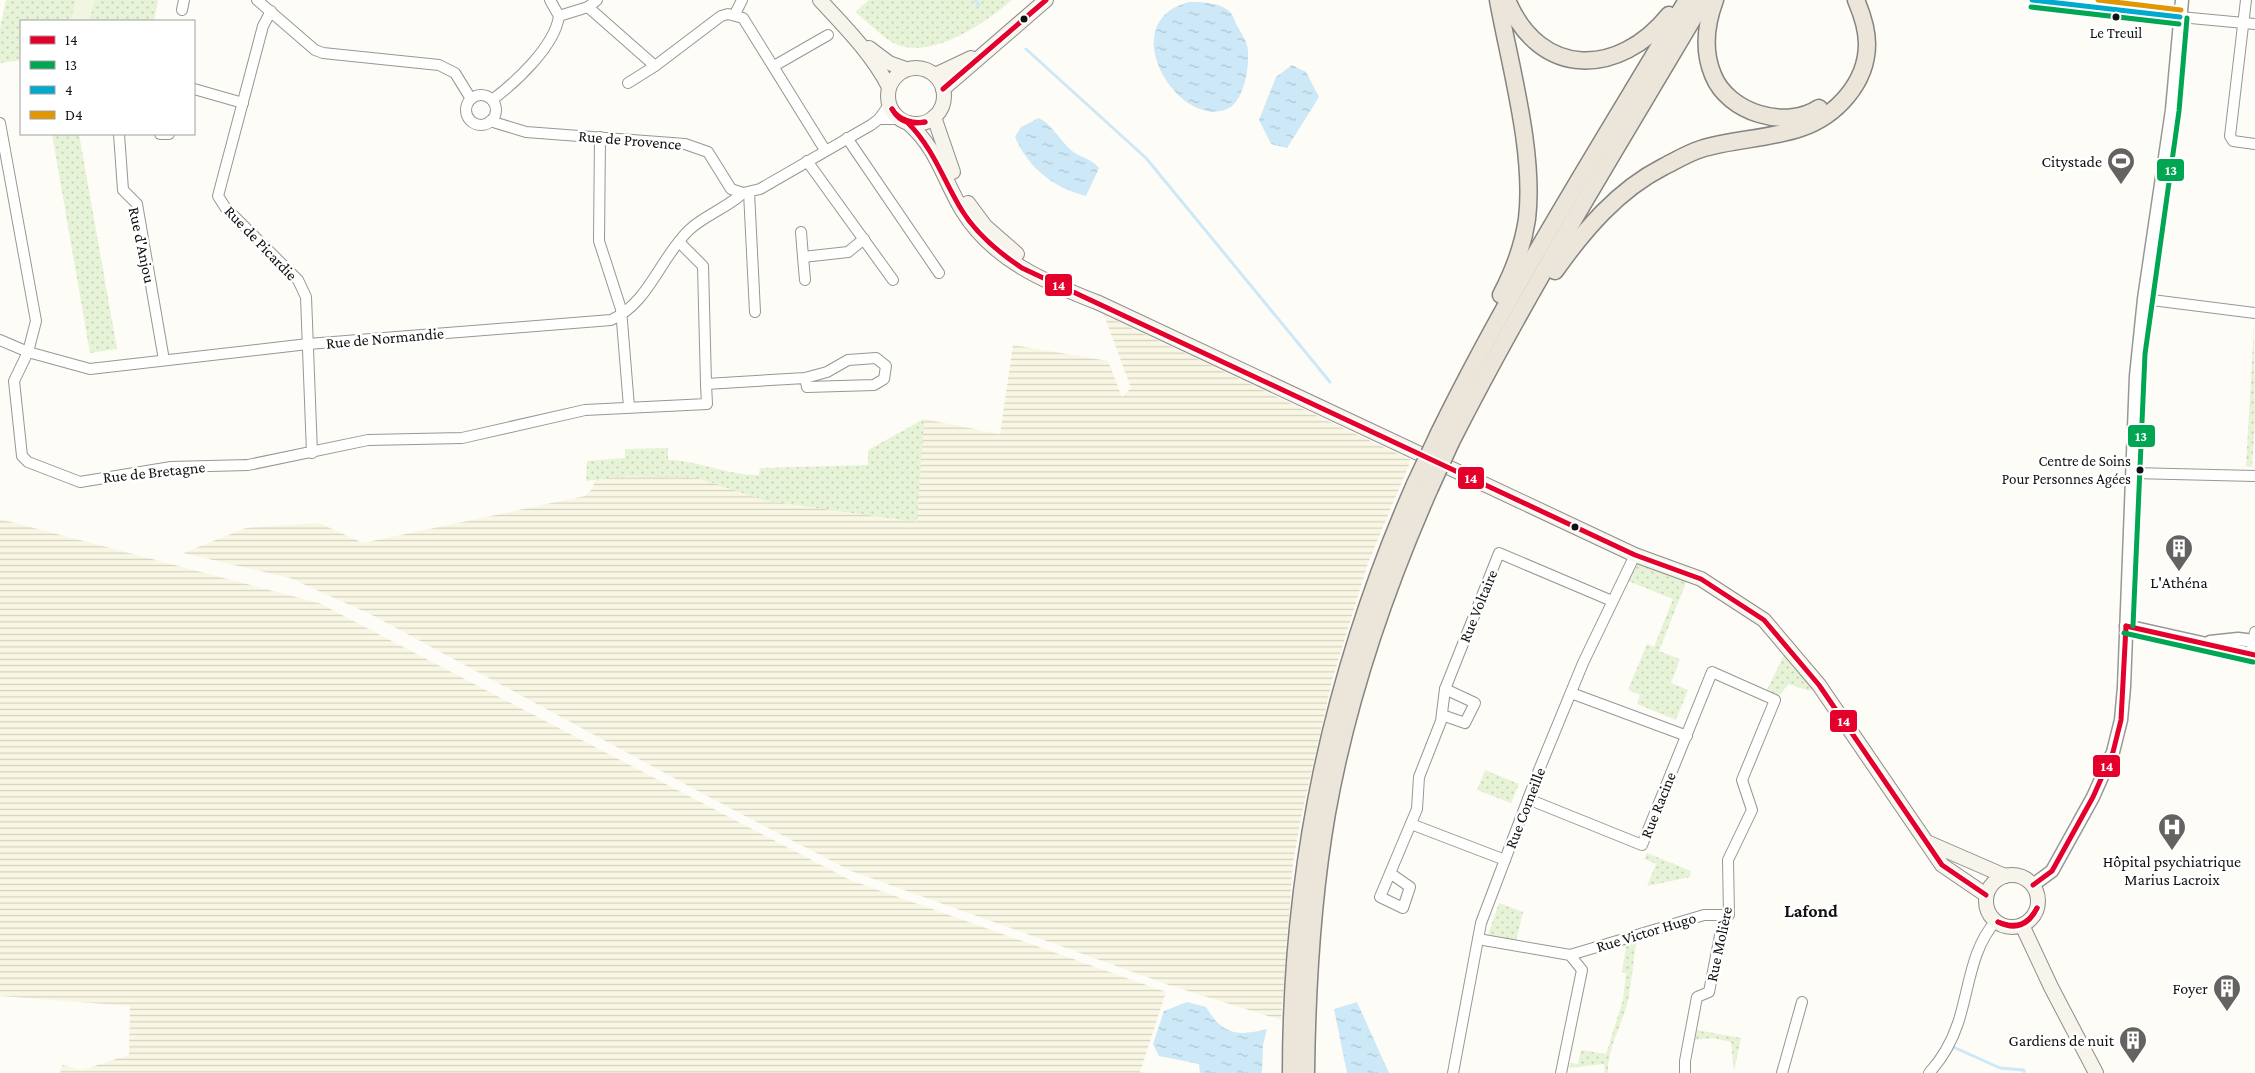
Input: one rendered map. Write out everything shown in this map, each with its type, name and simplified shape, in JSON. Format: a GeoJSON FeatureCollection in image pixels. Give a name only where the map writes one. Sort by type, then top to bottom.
{"type":"FeatureCollection","features":[{"type":"Feature","properties":{"kind":"highway"},"geometry":{"type":"LineString","coordinates":[[1291,1073],[1296,934],[1307,849],[1333,716],[1361,621],[1393,536],[1422,486],[1445,437],[1484,329],[1503,293],[1519,252],[1529,202],[1525,144],[1498,0]]}},
{"type":"Feature","properties":{"kind":"highway"},"geometry":{"type":"LineString","coordinates":[[1507,0],[1514,16],[1534,42],[1551,52],[1586,62],[1624,54],[1642,43],[1655,31],[1681,0]]}},
{"type":"Feature","properties":{"kind":"highway"},"geometry":{"type":"LineString","coordinates":[[1470,368],[1687,0]]}},
{"type":"Feature","properties":{"kind":"highway"},"geometry":{"type":"LineString","coordinates":[[1445,437],[1488,369],[1528,296],[1704,0]]}},
{"type":"Feature","properties":{"kind":"highway"},"geometry":{"type":"LineString","coordinates":[[1715,0],[1708,25],[1706,50],[1713,77],[1727,95],[1745,108],[1761,115],[1779,118],[1798,116],[1815,110],[1832,99],[1844,85],[1854,65],[1858,43],[1855,23],[1844,0]]}},
{"type":"Feature","properties":{"kind":"highway"},"geometry":{"type":"LineString","coordinates":[[1528,296],[1550,277],[1575,242],[1624,191],[1661,168],[1700,150],[1801,128],[1836,108],[1850,94],[1862,71],[1867,45],[1865,22],[1856,0]]}},
{"type":"Feature","properties":{"kind":"highway"},"geometry":{"type":"LineString","coordinates":[[1306,1073],[1310,949],[1329,804],[1341,749],[1371,639],[1407,540],[1422,486]]}},
{"type":"Feature","properties":{"kind":"main road"},"geometry":{"type":"LineString","coordinates":[[820,0],[853,35],[880,71],[889,87]]}},
{"type":"Feature","properties":{"kind":"main road"},"geometry":{"type":"LineString","coordinates":[[943,89],[985,50],[1046,0]]}},
{"type":"Feature","properties":{"kind":"main road"},"geometry":{"type":"LineString","coordinates":[[853,35],[890,62],[906,69],[922,68],[935,75],[943,89],[943,104],[934,117],[917,124],[904,121]]}},
{"type":"Feature","properties":{"kind":"main road"},"geometry":{"type":"LineString","coordinates":[[935,75],[985,50]]}},
{"type":"Feature","properties":{"kind":"main road"},"geometry":{"type":"LineString","coordinates":[[906,69],[893,79],[889,87],[889,105],[930,146],[962,210],[974,228],[993,248],[1028,272],[1099,302],[1635,555],[1701,579],[1764,620],[1819,685],[1942,864],[1986,896]]}},
{"type":"Feature","properties":{"kind":"main road"},"geometry":{"type":"LineString","coordinates":[[934,117],[959,186],[985,226],[1018,255],[1067,281],[1099,302]]}},
{"type":"Feature","properties":{"kind":"main road"},"geometry":{"type":"LineString","coordinates":[[1929,843],[2005,876],[2020,876],[2033,885],[2038,899],[2037,907],[2029,921],[2022,925],[2008,927],[1996,922],[1987,910],[1986,896],[1993,883],[2005,876]]}},
{"type":"Feature","properties":{"kind":"main road"},"geometry":{"type":"LineString","coordinates":[[2022,925],[2051,987],[2096,1073]]}},
{"type":"Feature","properties":{"kind":"street"},"geometry":{"type":"LineString","coordinates":[[257,0],[307,45],[323,53],[439,65],[455,73],[471,99]]}},
{"type":"Feature","properties":{"kind":"street"},"geometry":{"type":"LineString","coordinates":[[492,100],[504,92],[553,38],[559,16],[550,0]]}},
{"type":"Feature","properties":{"kind":"street"},"geometry":{"type":"LineString","coordinates":[[559,16],[588,7],[598,0]]}},
{"type":"Feature","properties":{"kind":"street"},"geometry":{"type":"LineString","coordinates":[[735,14],[742,0]]}},
{"type":"Feature","properties":{"kind":"street"},"geometry":{"type":"LineString","coordinates":[[2033,885],[2052,871],[2093,797],[2113,752],[2122,712],[2136,376],[2144,299],[2172,110],[2182,0]]}},
{"type":"Feature","properties":{"kind":"street"},"geometry":{"type":"LineString","coordinates":[[2246,0],[2230,136],[2233,141],[2255,144]]}},
{"type":"Feature","properties":{"kind":"street"},"geometry":{"type":"LineString","coordinates":[[588,7],[655,66]]}},
{"type":"Feature","properties":{"kind":"street","name":"Rue de Picardie"},"geometry":{"type":"LineString","coordinates":[[271,11],[263,26],[218,196],[225,207],[298,280],[304,289],[306,298],[312,453]]}},
{"type":"Feature","properties":{"kind":"street"},"geometry":{"type":"LineString","coordinates":[[628,83],[655,66],[721,16],[735,14],[743,18],[825,150]]}},
{"type":"Feature","properties":{"kind":"street"},"geometry":{"type":"LineString","coordinates":[[2180,17],[2255,24]]}},
{"type":"Feature","properties":{"kind":"street"},"geometry":{"type":"LineString","coordinates":[[774,66],[828,35]]}},
{"type":"Feature","properties":{"kind":"street"},"geometry":{"type":"LineString","coordinates":[[195,89],[243,103]]}},
{"type":"Feature","properties":{"kind":"street"},"geometry":{"type":"LineString","coordinates":[[481,95],[492,100],[496,111],[490,121],[482,124],[471,120],[466,112],[471,99],[481,95]]}},
{"type":"Feature","properties":{"kind":"street"},"geometry":{"type":"LineString","coordinates":[[727,206],[731,199],[731,189],[746,192],[760,189],[879,119],[889,105]]}},
{"type":"Feature","properties":{"kind":"street"},"geometry":{"type":"LineString","coordinates":[[879,119],[904,121]]}},
{"type":"Feature","properties":{"kind":"street","name":"Rue de Provence"},"geometry":{"type":"LineString","coordinates":[[490,121],[526,132],[685,144],[708,152],[731,189]]}},
{"type":"Feature","properties":{"kind":"street","name":"Rue de Bretagne"},"geometry":{"type":"LineString","coordinates":[[0,123],[36,321],[28,352],[14,381],[22,456],[28,462],[80,482],[171,467],[248,465],[368,440],[462,438],[585,410],[707,404],[706,384]]}},
{"type":"Feature","properties":{"kind":"street","name":"Rue d'Anjou"},"geometry":{"type":"LineString","coordinates":[[119,135],[123,190],[137,204],[164,360]]}},
{"type":"Feature","properties":{"kind":"street"},"geometry":{"type":"LineString","coordinates":[[600,137],[599,241],[622,314],[628,407]]}},
{"type":"Feature","properties":{"kind":"street"},"geometry":{"type":"LineString","coordinates":[[847,138],[940,273]]}},
{"type":"Feature","properties":{"kind":"street"},"geometry":{"type":"LineString","coordinates":[[807,160],[893,280]]}},
{"type":"Feature","properties":{"kind":"street"},"geometry":{"type":"LineString","coordinates":[[746,192],[755,312]]}},
{"type":"Feature","properties":{"kind":"street","name":"Rue de Normandie"},"geometry":{"type":"LineString","coordinates":[[0,340],[28,352],[90,369],[308,344],[611,320],[622,314],[640,298],[679,242],[697,224],[746,192]]}},
{"type":"Feature","properties":{"kind":"street"},"geometry":{"type":"LineString","coordinates":[[801,232],[805,280]]}},
{"type":"Feature","properties":{"kind":"street"},"geometry":{"type":"LineString","coordinates":[[803,257],[848,252],[864,239]]}},
{"type":"Feature","properties":{"kind":"street"},"geometry":{"type":"LineString","coordinates":[[679,242],[703,266],[706,384],[806,378],[828,372],[848,360],[876,358],[886,366],[884,379],[874,385],[807,387],[806,378]]}},
{"type":"Feature","properties":{"kind":"street"},"geometry":{"type":"LineString","coordinates":[[2144,299],[2255,313]]}},
{"type":"Feature","properties":{"kind":"street"},"geometry":{"type":"LineString","coordinates":[[2132,473],[2255,476]]}},
{"type":"Feature","properties":{"kind":"street","name":"Rue Voltaire"},"geometry":{"type":"LineString","coordinates":[[1390,873],[1417,810],[1419,777],[1442,714],[1445,689],[1499,553],[1612,601]]}},
{"type":"Feature","properties":{"kind":"street","name":"Rue Corneille"},"geometry":{"type":"LineString","coordinates":[[1453,1073],[1481,923],[1571,692],[1635,555]]}},
{"type":"Feature","properties":{"kind":"street"},"geometry":{"type":"LineString","coordinates":[[2126,626],[2203,642],[2253,655],[2254,638],[2203,642]]}},
{"type":"Feature","properties":{"kind":"street","name":"Rue Racine"},"geometry":{"type":"LineString","coordinates":[[1528,799],[1642,845],[1712,672],[1776,700]]}},
{"type":"Feature","properties":{"kind":"street"},"geometry":{"type":"LineString","coordinates":[[1442,714],[1465,723],[1475,703],[1445,689]]}},
{"type":"Feature","properties":{"kind":"street"},"geometry":{"type":"LineString","coordinates":[[1571,692],[1687,736]]}},
{"type":"Feature","properties":{"kind":"street","name":"Rue Molière"},"geometry":{"type":"LineString","coordinates":[[1685,1073],[1685,1061],[1697,997],[1709,992],[1724,915],[1729,915],[1728,860],[1752,810],[1742,780],[1776,700]]}},
{"type":"Feature","properties":{"kind":"street"},"geometry":{"type":"LineString","coordinates":[[1411,824],[1505,860]]}},
{"type":"Feature","properties":{"kind":"street","name":"Rue Victor Hugo"},"geometry":{"type":"LineString","coordinates":[[1570,955],[1704,915],[1724,915]]}},
{"type":"Feature","properties":{"kind":"street"},"geometry":{"type":"LineString","coordinates":[[1930,1073],[1942,1058],[1958,1024],[1974,963],[1991,926],[1996,922]]}},
{"type":"Feature","properties":{"kind":"street"},"geometry":{"type":"LineString","coordinates":[[1478,939],[1570,955],[1582,970]]}},
{"type":"Feature","properties":{"kind":"street"},"geometry":{"type":"LineString","coordinates":[[1561,1073],[1586,950]]}},
{"type":"Feature","properties":{"kind":"street"},"geometry":{"type":"LineString","coordinates":[[1782,1073],[1802,1002]]}},
{"type":"Feature","properties":{"kind":"shaded area"},"geometry":{"type":"Polygon","coordinates":[[[1104,315],[1411,460],[1368,563],[1332,681],[1301,818],[1293,863],[1281,1020],[1172,986],[851,871],[726,806],[374,616],[290,578],[183,553],[246,528],[319,523],[363,543],[585,496],[592,489],[596,478],[632,472],[794,476],[867,471],[873,448],[924,419],[1000,434],[1013,345],[1108,361],[1122,397],[1131,388],[1104,315]]]}},
{"type":"Feature","properties":{"kind":"shaded area"},"geometry":{"type":"Polygon","coordinates":[[[0,519],[319,603],[850,880],[1166,992],[1140,1072],[1145,1073],[60,1073],[62,1065],[82,1070],[129,1055],[130,1006],[0,996],[0,519]]]}},
{"type":"Feature","properties":{"kind":"green space"},"geometry":{"type":"Polygon","coordinates":[[[6,0],[158,0],[154,20],[20,20],[20,60],[0,63],[0,29],[6,0]]]}},
{"type":"Feature","properties":{"kind":"green space"},"geometry":{"type":"Polygon","coordinates":[[[76,0],[95,0],[89,20],[70,20],[76,0]]]}},
{"type":"Feature","properties":{"kind":"green space"},"geometry":{"type":"Polygon","coordinates":[[[869,0],[1012,0],[988,19],[959,36],[928,47],[913,48],[893,43],[855,12],[869,0]]]}},
{"type":"Feature","properties":{"kind":"green space"},"geometry":{"type":"Polygon","coordinates":[[[52,135],[79,135],[117,349],[90,353],[52,135]]]}},
{"type":"Feature","properties":{"kind":"green space"},"geometry":{"type":"Polygon","coordinates":[[[2254,327],[2255,421],[2252,467],[2246,466],[2254,327]]]}},
{"type":"Feature","properties":{"kind":"green space"},"geometry":{"type":"Polygon","coordinates":[[[924,419],[917,522],[766,501],[698,478],[628,476],[586,481],[587,461],[625,458],[625,449],[668,448],[668,460],[692,463],[735,473],[759,475],[760,468],[868,465],[868,450],[924,419]]]}},
{"type":"Feature","properties":{"kind":"green space"},"geometry":{"type":"Polygon","coordinates":[[[1635,555],[1689,575],[1659,651],[1680,659],[1671,683],[1688,690],[1676,720],[1637,704],[1640,695],[1628,690],[1647,644],[1654,647],[1673,599],[1623,579],[1635,555]]]}},
{"type":"Feature","properties":{"kind":"green space"},"geometry":{"type":"Polygon","coordinates":[[[1788,647],[1819,685],[1809,691],[1789,684],[1775,700],[1765,694],[1788,647]]]}},
{"type":"Feature","properties":{"kind":"green space"},"geometry":{"type":"Polygon","coordinates":[[[1485,770],[1519,784],[1511,803],[1477,790],[1485,770]]]}},
{"type":"Feature","properties":{"kind":"green space"},"geometry":{"type":"Polygon","coordinates":[[[1647,853],[1691,871],[1690,877],[1647,886],[1656,864],[1644,859],[1647,853]]]}},
{"type":"Feature","properties":{"kind":"green space"},"geometry":{"type":"Polygon","coordinates":[[[1499,903],[1523,912],[1516,941],[1488,935],[1499,903]]]}},
{"type":"Feature","properties":{"kind":"green space"},"geometry":{"type":"Polygon","coordinates":[[[1637,939],[1628,1001],[1612,1046],[1608,1073],[1605,1073],[1604,1064],[1569,1068],[1570,1063],[1578,1064],[1581,1050],[1606,1054],[1623,1000],[1626,973],[1622,972],[1626,947],[1618,946],[1637,939]]]}},
{"type":"Feature","properties":{"kind":"green space"},"geometry":{"type":"Polygon","coordinates":[[[1697,1030],[1741,1038],[1734,1071],[1731,1042],[1713,1038],[1695,1040],[1697,1030]]]}},
{"type":"Feature","properties":{"kind":"water"},"geometry":{"type":"Polygon","coordinates":[[[1189,2],[1204,2],[1225,8],[1232,15],[1246,42],[1248,60],[1246,79],[1235,104],[1229,108],[1210,111],[1191,105],[1174,91],[1161,72],[1154,51],[1155,31],[1166,13],[1189,2]]]}},
{"type":"Feature","properties":{"kind":"water"},"geometry":{"type":"Polygon","coordinates":[[[1292,65],[1306,72],[1319,97],[1287,148],[1271,144],[1259,120],[1276,77],[1292,65]]]}},
{"type":"Feature","properties":{"kind":"water"},"geometry":{"type":"Polygon","coordinates":[[[1039,118],[1072,151],[1099,168],[1086,196],[1063,188],[1043,175],[1020,148],[1015,137],[1021,127],[1039,118]]]}},
{"type":"Feature","properties":{"kind":"water"},"geometry":{"type":"Polygon","coordinates":[[[1187,1002],[1206,1007],[1218,1023],[1231,1031],[1247,1033],[1267,1029],[1263,1045],[1262,1073],[1200,1073],[1199,1064],[1159,1056],[1153,1044],[1164,1011],[1187,1002]]]}},
{"type":"Feature","properties":{"kind":"water"},"geometry":{"type":"Polygon","coordinates":[[[1357,1002],[1389,1073],[1347,1073],[1334,1009],[1357,1002]]]}},
{"type":"Feature","properties":{"kind":"waterway"},"geometry":{"type":"LineString","coordinates":[[975,0],[979,5]]}},
{"type":"Feature","properties":{"kind":"waterway"},"geometry":{"type":"LineString","coordinates":[[1026,49],[1146,158],[1330,382]]}},
{"type":"Feature","properties":{"kind":"waterway"},"geometry":{"type":"LineString","coordinates":[[1951,1046],[2000,1068],[2024,1070],[2024,1073]]}},
{"type":"Feature","properties":{"kind":"transit line","name":"14"},"geometry":{"type":"LineString","coordinates":[[943,89],[1046,0]]}},
{"type":"Feature","properties":{"kind":"transit line","name":"4"},"geometry":{"type":"LineString","coordinates":[[2032,0],[2180,17]]}},
{"type":"Feature","properties":{"kind":"transit line","name":"D4"},"geometry":{"type":"LineString","coordinates":[[2098,0],[2181,10]]}},
{"type":"Feature","properties":{"kind":"transit line","name":"13"},"geometry":{"type":"LineString","coordinates":[[2031,7],[2179,24]]}},
{"type":"Feature","properties":{"kind":"transit line","name":"13"},"geometry":{"type":"LineString","coordinates":[[2133,626],[2145,354],[2179,111],[2187,18]]}},
{"type":"Feature","properties":{"kind":"transit line","name":"14"},"geometry":{"type":"LineString","coordinates":[[892,109],[898,116],[907,120],[925,122]]}},
{"type":"Feature","properties":{"kind":"transit line","name":"14"},"geometry":{"type":"LineString","coordinates":[[892,109],[898,117],[906,122],[925,122]]}},
{"type":"Feature","properties":{"kind":"transit line","name":"14"},"geometry":{"type":"LineString","coordinates":[[908,123],[931,153],[961,209],[973,227],[1004,256],[1022,268],[1635,555],[1701,579],[1764,620],[1819,685],[1942,865],[1986,895]]}},
{"type":"Feature","properties":{"kind":"transit line","name":"14"},"geometry":{"type":"LineString","coordinates":[[2126,626],[2255,655]]}},
{"type":"Feature","properties":{"kind":"transit line","name":"14"},"geometry":{"type":"LineString","coordinates":[[2033,885],[2052,871],[2093,797],[2113,752],[2121,720],[2126,626]]}},
{"type":"Feature","properties":{"kind":"transit line","name":"13"},"geometry":{"type":"LineString","coordinates":[[2124,633],[2253,662]]}},
{"type":"Feature","properties":{"kind":"transit line","name":"14"},"geometry":{"type":"LineString","coordinates":[[1998,922],[2010,925],[2021,924],[2030,918],[2037,908]]}},
{"type":"Feature","properties":{"kind":"transit line","name":"14"},"geometry":{"type":"LineString","coordinates":[[1998,922],[2011,926],[2021,925],[2030,919],[2037,908]]}},
{"type":"Feature","properties":{"kind":"place","name":"Le Treuil"},"geometry":{"type":"Point","coordinates":[2116,17]}},
{"type":"Feature","properties":{"kind":"place","name":"Citystade"},"geometry":{"type":"Point","coordinates":[2121,185]}},
{"type":"Feature","properties":{"kind":"place","name":"Centre de Soins Pour Personnes Agées"},"geometry":{"type":"Point","coordinates":[2140,470]}},
{"type":"Feature","properties":{"kind":"place","name":"L'Athéna"},"geometry":{"type":"Point","coordinates":[2179,572]}},
{"type":"Feature","properties":{"kind":"place","name":"Hôpital psychiatrique Marius Lacroix"},"geometry":{"type":"Point","coordinates":[2172,851]}},
{"type":"Feature","properties":{"kind":"place","name":"Foyer"},"geometry":{"type":"Point","coordinates":[2227,1012]}},
{"type":"Feature","properties":{"kind":"place","name":"Gardiens de nuit"},"geometry":{"type":"Point","coordinates":[2133,1064]}},
{"type":"Feature","properties":{"kind":"district","name":"Lafond"},"geometry":{"type":"Point","coordinates":[1811,911]}}]}
